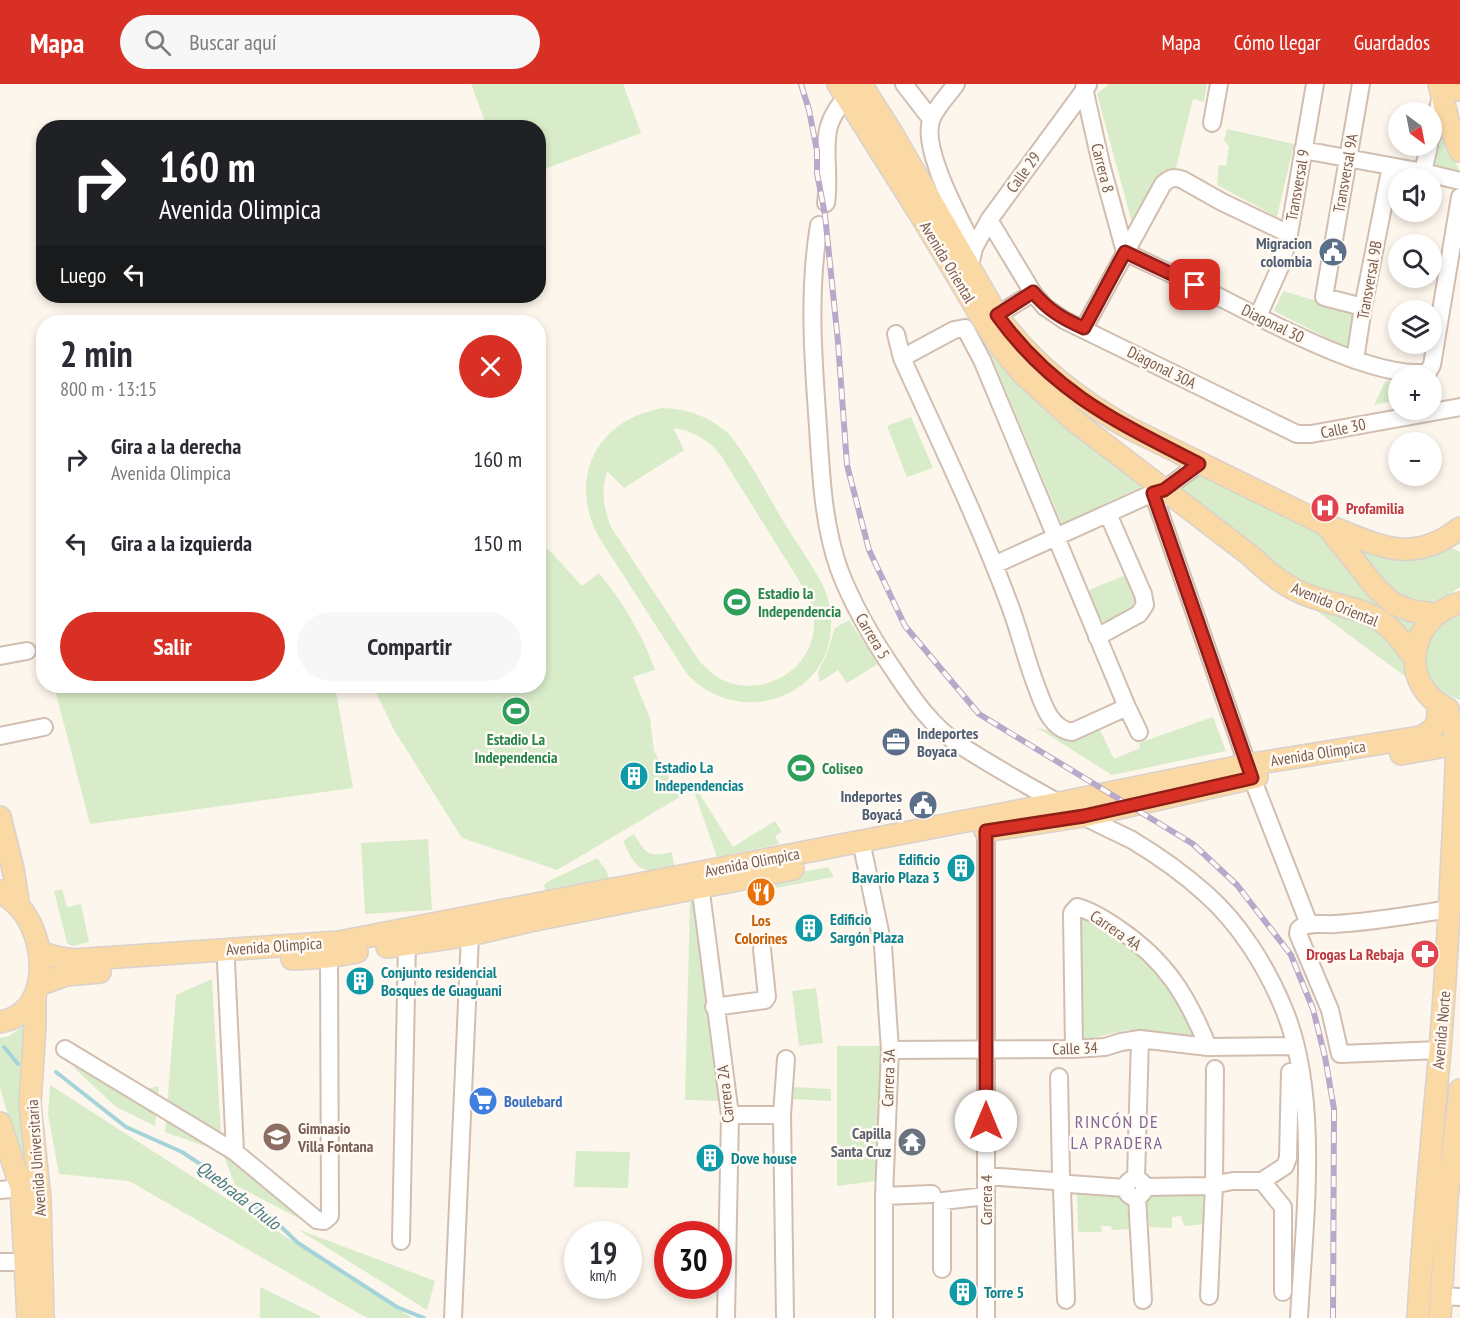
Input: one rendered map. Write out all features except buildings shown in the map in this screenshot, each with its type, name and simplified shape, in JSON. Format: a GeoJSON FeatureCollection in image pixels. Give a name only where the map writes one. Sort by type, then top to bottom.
{"type":"FeatureCollection","features":[{"type":"Feature","properties":{"kind":"main road","name":"Avenida Oriental"},"geometry":{"type":"LineString","coordinates":[[848,88],[892,133],[972,257],[997,315],[1032,357],[1097,410],[1199,464],[1326,525],[1377,589],[1394,604],[1412,611],[1436,614]]}},
{"type":"Feature","properties":{"kind":"main road","name":"Avenida Oriental"},"geometry":{"type":"LineString","coordinates":[[848,88],[975,307],[1021,372],[1072,419],[1158,491],[1251,556],[1275,579],[1310,596],[1367,614],[1380,621],[1392,630],[1415,659]]}},
{"type":"Feature","properties":{"kind":"main road"},"geometry":{"type":"LineString","coordinates":[[1450,88],[1450,127],[1460,151]]}},
{"type":"Feature","properties":{"kind":"main road"},"geometry":{"type":"LineString","coordinates":[[1326,525],[1386,548],[1408,551],[1423,548],[1448,537],[1460,528]]}},
{"type":"Feature","properties":{"kind":"main road"},"geometry":{"type":"LineString","coordinates":[[1415,659],[1420,634],[1436,614],[1459,602]]}},
{"type":"Feature","properties":{"kind":"main road","name":"Avenida Norte"},"geometry":{"type":"LineString","coordinates":[[1415,659],[1419,681],[1427,694],[1447,708],[1457,744],[1450,909],[1440,1050],[1424,1212],[1418,1318]]}},
{"type":"Feature","properties":{"kind":"main road","name":"Avenida Olimpica"},"geometry":{"type":"LineString","coordinates":[[39,952],[74,960],[339,942],[699,880],[862,848],[1059,803],[1250,771],[1420,737],[1435,727],[1447,708]]}},
{"type":"Feature","properties":{"kind":"main road","name":"Avenida Olimpica"},"geometry":{"type":"LineString","coordinates":[[862,848],[1084,816],[1250,771],[1457,744]]}},
{"type":"Feature","properties":{"kind":"main road"},"geometry":{"type":"LineString","coordinates":[[0,817],[13,868],[19,907]]}},
{"type":"Feature","properties":{"kind":"main road","name":"Avenida Olimpica"},"geometry":{"type":"LineString","coordinates":[[37,992],[76,974],[226,962],[329,957],[406,943],[470,935],[699,880]]}},
{"type":"Feature","properties":{"kind":"main road"},"geometry":{"type":"LineString","coordinates":[[0,891],[19,907]]}},
{"type":"Feature","properties":{"kind":"main road","name":"Avenida Universitaria"},"geometry":{"type":"LineString","coordinates":[[19,907],[30,924],[39,952],[41,968],[37,992],[30,1104],[40,1199],[43,1318]]}},
{"type":"Feature","properties":{"kind":"main road"},"geometry":{"type":"LineString","coordinates":[[0,1022],[17,1016],[37,992]]}},
{"type":"Feature","properties":{"kind":"main road","name":"Avenida Norte"},"geometry":{"type":"LineString","coordinates":[[1440,1318],[1451,1296],[1460,1090]]}},
{"type":"Feature","properties":{"kind":"main road","name":"Avenida Universitaria"},"geometry":{"type":"LineString","coordinates":[[0,1123],[10,1189],[25,1262],[28,1318]]}},
{"type":"Feature","properties":{"kind":"street"},"geometry":{"type":"LineString","coordinates":[[904,84],[931,119],[932,152],[936,168],[972,257]]}},
{"type":"Feature","properties":{"kind":"street"},"geometry":{"type":"LineString","coordinates":[[931,119],[956,84]]}},
{"type":"Feature","properties":{"kind":"street"},"geometry":{"type":"LineString","coordinates":[[1212,123],[1219,84]]}},
{"type":"Feature","properties":{"kind":"street","name":"Transversal 9"},"geometry":{"type":"LineString","coordinates":[[1258,316],[1281,265],[1289,234],[1315,84]]}},
{"type":"Feature","properties":{"kind":"street","name":"Transversal 9A"},"geometry":{"type":"LineString","coordinates":[[1361,84],[1324,297],[1363,307]]}},
{"type":"Feature","properties":{"kind":"street","name":"Calle 29"},"geometry":{"type":"LineString","coordinates":[[972,257],[989,219],[1086,85]]}},
{"type":"Feature","properties":{"kind":"street","name":"Carrera 8"},"geometry":{"type":"LineString","coordinates":[[1086,85],[1101,164],[1125,252]]}},
{"type":"Feature","properties":{"kind":"street"},"geometry":{"type":"LineString","coordinates":[[826,203],[828,127],[848,88]]}},
{"type":"Feature","properties":{"kind":"street"},"geometry":{"type":"LineString","coordinates":[[1442,109],[1450,88]]}},
{"type":"Feature","properties":{"kind":"street"},"geometry":{"type":"LineString","coordinates":[[1303,150],[1401,168]]}},
{"type":"Feature","properties":{"kind":"street","name":"Transversal 9B"},"geometry":{"type":"LineString","coordinates":[[1355,360],[1390,166]]}},
{"type":"Feature","properties":{"kind":"street"},"geometry":{"type":"LineString","coordinates":[[1084,328],[1163,184],[1170,178],[1177,177],[1222,202],[1289,234]]}},
{"type":"Feature","properties":{"kind":"street"},"geometry":{"type":"LineString","coordinates":[[1442,177],[1460,181]]}},
{"type":"Feature","properties":{"kind":"street","name":"Diagonal 30"},"geometry":{"type":"LineString","coordinates":[[1125,252],[1355,360],[1386,369],[1422,373],[1428,372],[1432,365],[1460,197]]}},
{"type":"Feature","properties":{"kind":"street","name":"Diagonal 30A"},"geometry":{"type":"LineString","coordinates":[[989,219],[1033,292],[1045,307],[1064,320],[1297,434]]}},
{"type":"Feature","properties":{"kind":"street","name":"Carrera 5"},"geometry":{"type":"LineString","coordinates":[[819,225],[815,248],[811,327],[821,478],[828,524],[838,566],[858,613],[915,703],[933,723],[957,743],[1059,803],[1133,841],[1174,869],[1208,895],[1238,930],[1261,962],[1284,1008],[1295,1046],[1306,1108],[1306,1178],[1299,1318]]}},
{"type":"Feature","properties":{"kind":"street"},"geometry":{"type":"LineString","coordinates":[[997,315],[1033,292]]}},
{"type":"Feature","properties":{"kind":"street"},"geometry":{"type":"LineString","coordinates":[[902,358],[954,330],[965,328],[982,360],[1139,732]]}},
{"type":"Feature","properties":{"kind":"street"},"geometry":{"type":"LineString","coordinates":[[896,334],[902,358],[994,565],[1011,607],[1037,687],[1055,724],[1063,731],[1072,732],[1127,707]]}},
{"type":"Feature","properties":{"kind":"street","name":"Calle 30"},"geometry":{"type":"LineString","coordinates":[[1297,434],[1311,434],[1460,407]]}},
{"type":"Feature","properties":{"kind":"street"},"geometry":{"type":"LineString","coordinates":[[994,565],[1158,491],[1199,464]]}},
{"type":"Feature","properties":{"kind":"street"},"geometry":{"type":"LineString","coordinates":[[1158,491],[1250,771],[1309,924]]}},
{"type":"Feature","properties":{"kind":"street"},"geometry":{"type":"LineString","coordinates":[[1097,637],[1139,614],[1145,605],[1143,594],[1108,514]]}},
{"type":"Feature","properties":{"kind":"street"},"geometry":{"type":"LineString","coordinates":[[0,656],[27,651]]}},
{"type":"Feature","properties":{"kind":"street"},"geometry":{"type":"LineString","coordinates":[[0,736],[44,727]]}},
{"type":"Feature","properties":{"kind":"street","name":"Carrera 4"},"geometry":{"type":"LineString","coordinates":[[986,831],[986,1318]]}},
{"type":"Feature","properties":{"kind":"street","name":"Carrera 3A"},"geometry":{"type":"LineString","coordinates":[[862,848],[884,946],[890,1050],[884,1196],[884,1318]]}},
{"type":"Feature","properties":{"kind":"street","name":"Carrera 2A"},"geometry":{"type":"LineString","coordinates":[[699,880],[730,1115],[726,1318]]}},
{"type":"Feature","properties":{"kind":"street","name":"Carrera 4A"},"geometry":{"type":"LineString","coordinates":[[1074,1049],[1072,913],[1077,907],[1085,909],[1137,941],[1162,965],[1193,1012],[1208,1047]]}},
{"type":"Feature","properties":{"kind":"street"},"geometry":{"type":"LineString","coordinates":[[1440,1050],[1340,1054],[1330,1010],[1298,934],[1299,929],[1309,924],[1332,925],[1372,921],[1450,909]]}},
{"type":"Feature","properties":{"kind":"street"},"geometry":{"type":"LineString","coordinates":[[453,1318],[470,935]]}},
{"type":"Feature","properties":{"kind":"street"},"geometry":{"type":"LineString","coordinates":[[401,1241],[406,943]]}},
{"type":"Feature","properties":{"kind":"street"},"geometry":{"type":"LineString","coordinates":[[714,1007],[765,1000],[767,997],[762,949]]}},
{"type":"Feature","properties":{"kind":"street"},"geometry":{"type":"LineString","coordinates":[[65,1049],[235,1152],[317,1220],[324,1221],[330,1216],[329,957]]}},
{"type":"Feature","properties":{"kind":"street"},"geometry":{"type":"LineString","coordinates":[[226,962],[235,1152]]}},
{"type":"Feature","properties":{"kind":"street"},"geometry":{"type":"LineString","coordinates":[[1140,1039],[1136,1187],[1143,1300]]}},
{"type":"Feature","properties":{"kind":"street","name":"Calle 34"},"geometry":{"type":"LineString","coordinates":[[890,1050],[1074,1049],[1105,1047],[1140,1039],[1208,1047],[1295,1046]]}},
{"type":"Feature","properties":{"kind":"street"},"geometry":{"type":"LineString","coordinates":[[786,1059],[782,1115],[786,1318]]}},
{"type":"Feature","properties":{"kind":"street"},"geometry":{"type":"LineString","coordinates":[[1209,1296],[1214,1185],[1215,1069]]}},
{"type":"Feature","properties":{"kind":"street"},"geometry":{"type":"LineString","coordinates":[[986,1176],[1136,1187],[1262,1181],[1285,1166],[1288,1158],[1290,1072]]}},
{"type":"Feature","properties":{"kind":"street"},"geometry":{"type":"LineString","coordinates":[[1059,1077],[1066,1300]]}},
{"type":"Feature","properties":{"kind":"street"},"geometry":{"type":"LineString","coordinates":[[730,1115],[782,1115]]}},
{"type":"Feature","properties":{"kind":"street"},"geometry":{"type":"LineString","coordinates":[[1262,1181],[1283,1207],[1283,1292]]}},
{"type":"Feature","properties":{"kind":"street"},"geometry":{"type":"LineString","coordinates":[[884,1196],[932,1194]]}},
{"type":"Feature","properties":{"kind":"street"},"geometry":{"type":"LineString","coordinates":[[942,1269],[943,1201],[986,1196]]}},
{"type":"Feature","properties":{"kind":"street"},"geometry":{"type":"LineString","coordinates":[[0,1262],[25,1262]]}},
{"type":"Feature","properties":{"kind":"green space"},"geometry":{"type":"Polygon","coordinates":[[[471,84],[623,84],[641,133],[546,168],[546,120],[484,120],[471,84]]]}},
{"type":"Feature","properties":{"kind":"green space"},"geometry":{"type":"Polygon","coordinates":[[[1109,84],[1207,84],[1204,102],[1193,99],[1176,168],[1134,230],[1097,94],[1109,84]]]}},
{"type":"Feature","properties":{"kind":"green space"},"geometry":{"type":"Polygon","coordinates":[[[1227,129],[1294,144],[1277,217],[1217,185],[1219,165],[1226,166],[1229,146],[1224,141],[1227,129]]]}},
{"type":"Feature","properties":{"kind":"green space"},"geometry":{"type":"Polygon","coordinates":[[[1442,131],[1459,170],[1449,172],[1442,170],[1442,168],[1431,168],[1433,156],[1442,156],[1442,131]]]}},
{"type":"Feature","properties":{"kind":"green space"},"geometry":{"type":"Polygon","coordinates":[[[1283,291],[1358,313],[1351,350],[1274,311],[1283,291]]]}},
{"type":"Feature","properties":{"kind":"green space"},"geometry":{"type":"Polygon","coordinates":[[[988,348],[1054,419],[1141,487],[1062,524],[988,348]]]}},
{"type":"Feature","properties":{"kind":"green space"},"geometry":{"type":"Polygon","coordinates":[[[1388,381],[1388,402],[1374,405],[1385,382],[1388,381]]]}},
{"type":"Feature","properties":{"kind":"green space"},"geometry":{"type":"Polygon","coordinates":[[[663,408],[682,410],[715,423],[730,435],[752,467],[825,590],[831,616],[829,644],[818,667],[802,685],[781,697],[757,702],[733,700],[709,691],[687,674],[600,539],[590,517],[586,495],[587,475],[594,456],[605,439],[620,425],[640,414],[663,408]],[[673,428],[684,450],[624,488],[607,471],[604,492],[608,520],[700,662],[717,677],[733,684],[750,686],[766,684],[795,668],[805,655],[812,639],[814,622],[808,595],[720,454],[699,437],[673,428]]]}},
{"type":"Feature","properties":{"kind":"green space"},"geometry":{"type":"Polygon","coordinates":[[[911,417],[933,468],[907,477],[887,426],[911,417]]]}},
{"type":"Feature","properties":{"kind":"green space"},"geometry":{"type":"Polygon","coordinates":[[[1197,471],[1326,533],[1416,619],[1409,640],[1297,580],[1172,491],[1197,471]]]}},
{"type":"Feature","properties":{"kind":"green space"},"geometry":{"type":"Polygon","coordinates":[[[1342,536],[1449,547],[1460,552],[1460,587],[1440,599],[1423,603],[1407,600],[1392,592],[1379,581],[1342,536]]]}},
{"type":"Feature","properties":{"kind":"green space","name":"Estadio La Independencia"},"geometry":{"type":"Polygon","coordinates":[[[546,548],[582,586],[599,573],[638,631],[655,670],[633,677],[650,718],[654,751],[680,797],[557,870],[462,838],[394,730],[376,693],[546,693],[546,548]]]}},
{"type":"Feature","properties":{"kind":"green space"},"geometry":{"type":"Polygon","coordinates":[[[1126,575],[1138,604],[1136,608],[1106,623],[1101,620],[1089,590],[1126,575]]]}},
{"type":"Feature","properties":{"kind":"green space"},"geometry":{"type":"Polygon","coordinates":[[[1460,607],[1460,700],[1441,690],[1430,677],[1426,660],[1426,639],[1460,607]]]}},
{"type":"Feature","properties":{"kind":"green space"},"geometry":{"type":"Polygon","coordinates":[[[1314,609],[1350,613],[1399,642],[1414,683],[1314,609]]]}},
{"type":"Feature","properties":{"kind":"green space"},"geometry":{"type":"Polygon","coordinates":[[[849,620],[878,664],[847,683],[838,670],[820,682],[818,672],[835,628],[849,620]]]}},
{"type":"Feature","properties":{"kind":"green space"},"geometry":{"type":"Polygon","coordinates":[[[56,693],[336,693],[353,788],[90,824],[56,693]]]}},
{"type":"Feature","properties":{"kind":"green space"},"geometry":{"type":"Polygon","coordinates":[[[1213,717],[1226,751],[1112,775],[1036,727],[1056,733],[1098,726],[1114,759],[1140,748],[1139,743],[1213,717]]]}},
{"type":"Feature","properties":{"kind":"green space"},"geometry":{"type":"Polygon","coordinates":[[[689,777],[733,847],[775,821],[782,832],[775,836],[779,844],[717,857],[689,777]]]}},
{"type":"Feature","properties":{"kind":"green space"},"geometry":{"type":"Polygon","coordinates":[[[634,834],[648,853],[672,852],[675,870],[655,871],[637,865],[623,841],[634,834]]]}},
{"type":"Feature","properties":{"kind":"green space"},"geometry":{"type":"Polygon","coordinates":[[[428,839],[432,910],[365,914],[361,843],[428,839]]]}},
{"type":"Feature","properties":{"kind":"green space"},"geometry":{"type":"Polygon","coordinates":[[[597,858],[606,870],[611,883],[546,892],[544,885],[547,882],[597,858]]]}},
{"type":"Feature","properties":{"kind":"green space"},"geometry":{"type":"Polygon","coordinates":[[[828,867],[834,877],[776,888],[774,877],[828,867]]]}},
{"type":"Feature","properties":{"kind":"green space"},"geometry":{"type":"Polygon","coordinates":[[[62,889],[67,907],[81,904],[89,942],[72,946],[67,943],[54,891],[62,889]]]}},
{"type":"Feature","properties":{"kind":"green space"},"geometry":{"type":"Polygon","coordinates":[[[690,901],[697,902],[727,1101],[685,1100],[690,901]]]}},
{"type":"Feature","properties":{"kind":"green space"},"geometry":{"type":"Polygon","coordinates":[[[1081,916],[1111,931],[1155,969],[1186,1012],[1195,1039],[1175,1034],[1127,1030],[1084,1040],[1081,1034],[1078,921],[1081,916]]]}},
{"type":"Feature","properties":{"kind":"green space"},"geometry":{"type":"Polygon","coordinates":[[[212,979],[222,1152],[165,1132],[176,995],[212,979]]]}},
{"type":"Feature","properties":{"kind":"green space"},"geometry":{"type":"Polygon","coordinates":[[[816,988],[823,1043],[799,1046],[792,991],[816,988]]]}},
{"type":"Feature","properties":{"kind":"green space"},"geometry":{"type":"Polygon","coordinates":[[[30,1021],[32,1174],[24,1170],[0,1088],[0,1038],[9,1036],[30,1021]]]}},
{"type":"Feature","properties":{"kind":"green space"},"geometry":{"type":"Polygon","coordinates":[[[837,1046],[882,1046],[876,1181],[837,1186],[837,1046]]]}},
{"type":"Feature","properties":{"kind":"green space"},"geometry":{"type":"Polygon","coordinates":[[[72,1066],[131,1093],[159,1086],[155,1126],[116,1107],[72,1066]]]}},
{"type":"Feature","properties":{"kind":"green space"},"geometry":{"type":"Polygon","coordinates":[[[50,1085],[412,1318],[367,1318],[129,1181],[59,1174],[48,1115],[50,1085]]]}},
{"type":"Feature","properties":{"kind":"green space"},"geometry":{"type":"Polygon","coordinates":[[[794,1087],[831,1089],[831,1101],[793,1099],[794,1087]]]}},
{"type":"Feature","properties":{"kind":"green space"},"geometry":{"type":"Polygon","coordinates":[[[576,1151],[630,1152],[628,1188],[574,1187],[576,1151]]]}},
{"type":"Feature","properties":{"kind":"green space"},"geometry":{"type":"Polygon","coordinates":[[[224,1156],[319,1229],[235,1185],[224,1156]]]}},
{"type":"Feature","properties":{"kind":"green space"},"geometry":{"type":"Polygon","coordinates":[[[1123,1192],[1133,1203],[1134,1229],[1112,1230],[1111,1226],[1101,1226],[1102,1232],[1078,1232],[1077,1194],[1123,1192]]]}},
{"type":"Feature","properties":{"kind":"green space"},"geometry":{"type":"Polygon","coordinates":[[[1154,1192],[1201,1193],[1208,1200],[1204,1224],[1184,1226],[1181,1216],[1172,1217],[1172,1228],[1149,1227],[1146,1201],[1154,1192]]]}},
{"type":"Feature","properties":{"kind":"green space"},"geometry":{"type":"Polygon","coordinates":[[[297,1229],[435,1281],[427,1310],[297,1229]]]}},
{"type":"Feature","properties":{"kind":"green space"},"geometry":{"type":"Polygon","coordinates":[[[260,1287],[320,1316],[319,1318],[260,1318],[260,1287]]]}},
{"type":"Feature","properties":{"kind":"waterway"},"geometry":{"type":"LineString","coordinates":[[4,1047],[18,1064]]}},
{"type":"Feature","properties":{"kind":"waterway","name":"Quebrada Chulo"},"geometry":{"type":"LineString","coordinates":[[56,1072],[126,1127],[182,1152],[214,1173],[231,1192],[269,1215],[298,1243],[397,1307],[424,1318]]}},
{"type":"Feature","properties":{"kind":"railway"},"geometry":{"type":"LineString","coordinates":[[801,84],[817,151],[817,173],[825,215],[838,342],[847,465],[869,550],[905,626],[979,714],[1193,844],[1237,885],[1291,955],[1313,1009],[1325,1057],[1334,1109],[1333,1318]]}},
{"type":"Feature","properties":{"kind":"place","name":"Migracion colombia"},"geometry":{"type":"Point","coordinates":[1333,252]}},
{"type":"Feature","properties":{"kind":"place","name":"Profamilia"},"geometry":{"type":"Point","coordinates":[1325,508]}},
{"type":"Feature","properties":{"kind":"place","name":"Estadio la Independencia"},"geometry":{"type":"Point","coordinates":[737,602]}},
{"type":"Feature","properties":{"kind":"place","name":"Estadio La Independencia"},"geometry":{"type":"Point","coordinates":[516,711]}},
{"type":"Feature","properties":{"kind":"place","name":"Indeportes Boyaca"},"geometry":{"type":"Point","coordinates":[896,742]}},
{"type":"Feature","properties":{"kind":"place","name":"Coliseo"},"geometry":{"type":"Point","coordinates":[801,768]}},
{"type":"Feature","properties":{"kind":"place","name":"Estadio La Independencias"},"geometry":{"type":"Point","coordinates":[634,776]}},
{"type":"Feature","properties":{"kind":"place","name":"Indeportes Boyacá"},"geometry":{"type":"Point","coordinates":[923,805]}},
{"type":"Feature","properties":{"kind":"place","name":"Edificio Bavario Plaza 3"},"geometry":{"type":"Point","coordinates":[961,868]}},
{"type":"Feature","properties":{"kind":"place","name":"Los Colorines"},"geometry":{"type":"Point","coordinates":[761,892]}},
{"type":"Feature","properties":{"kind":"place","name":"Edificio Sargón Plaza"},"geometry":{"type":"Point","coordinates":[809,928]}},
{"type":"Feature","properties":{"kind":"place","name":"Drogas La Rebaja"},"geometry":{"type":"Point","coordinates":[1425,954]}},
{"type":"Feature","properties":{"kind":"place","name":"Conjunto residencial Bosques de Guaguani"},"geometry":{"type":"Point","coordinates":[360,981]}},
{"type":"Feature","properties":{"kind":"place","name":"Boulebard"},"geometry":{"type":"Point","coordinates":[483,1101]}},
{"type":"Feature","properties":{"kind":"place","name":"Gimnasio Villa Fontana"},"geometry":{"type":"Point","coordinates":[277,1137]}},
{"type":"Feature","properties":{"kind":"place","name":"Capilla Santa Cruz"},"geometry":{"type":"Point","coordinates":[912,1142]}},
{"type":"Feature","properties":{"kind":"place","name":"Dove house"},"geometry":{"type":"Point","coordinates":[710,1158]}},
{"type":"Feature","properties":{"kind":"place","name":"Torre 5"},"geometry":{"type":"Point","coordinates":[963,1292]}},
{"type":"Feature","properties":{"kind":"district","name":"RINCÓN DE LA PRADERA"},"geometry":{"type":"Point","coordinates":[1117,1131]}},
{"type":"Feature","properties":{"kind":"route"},"geometry":{"type":"LineString","coordinates":[[986,1121],[986,831],[1084,816],[1252,778],[1153,493],[1164,490],[1199,464],[1097,410],[1054,378],[1012,335],[997,315],[1033,292],[1045,307],[1064,320],[1084,328],[1125,252],[1195,285]]}}]}
